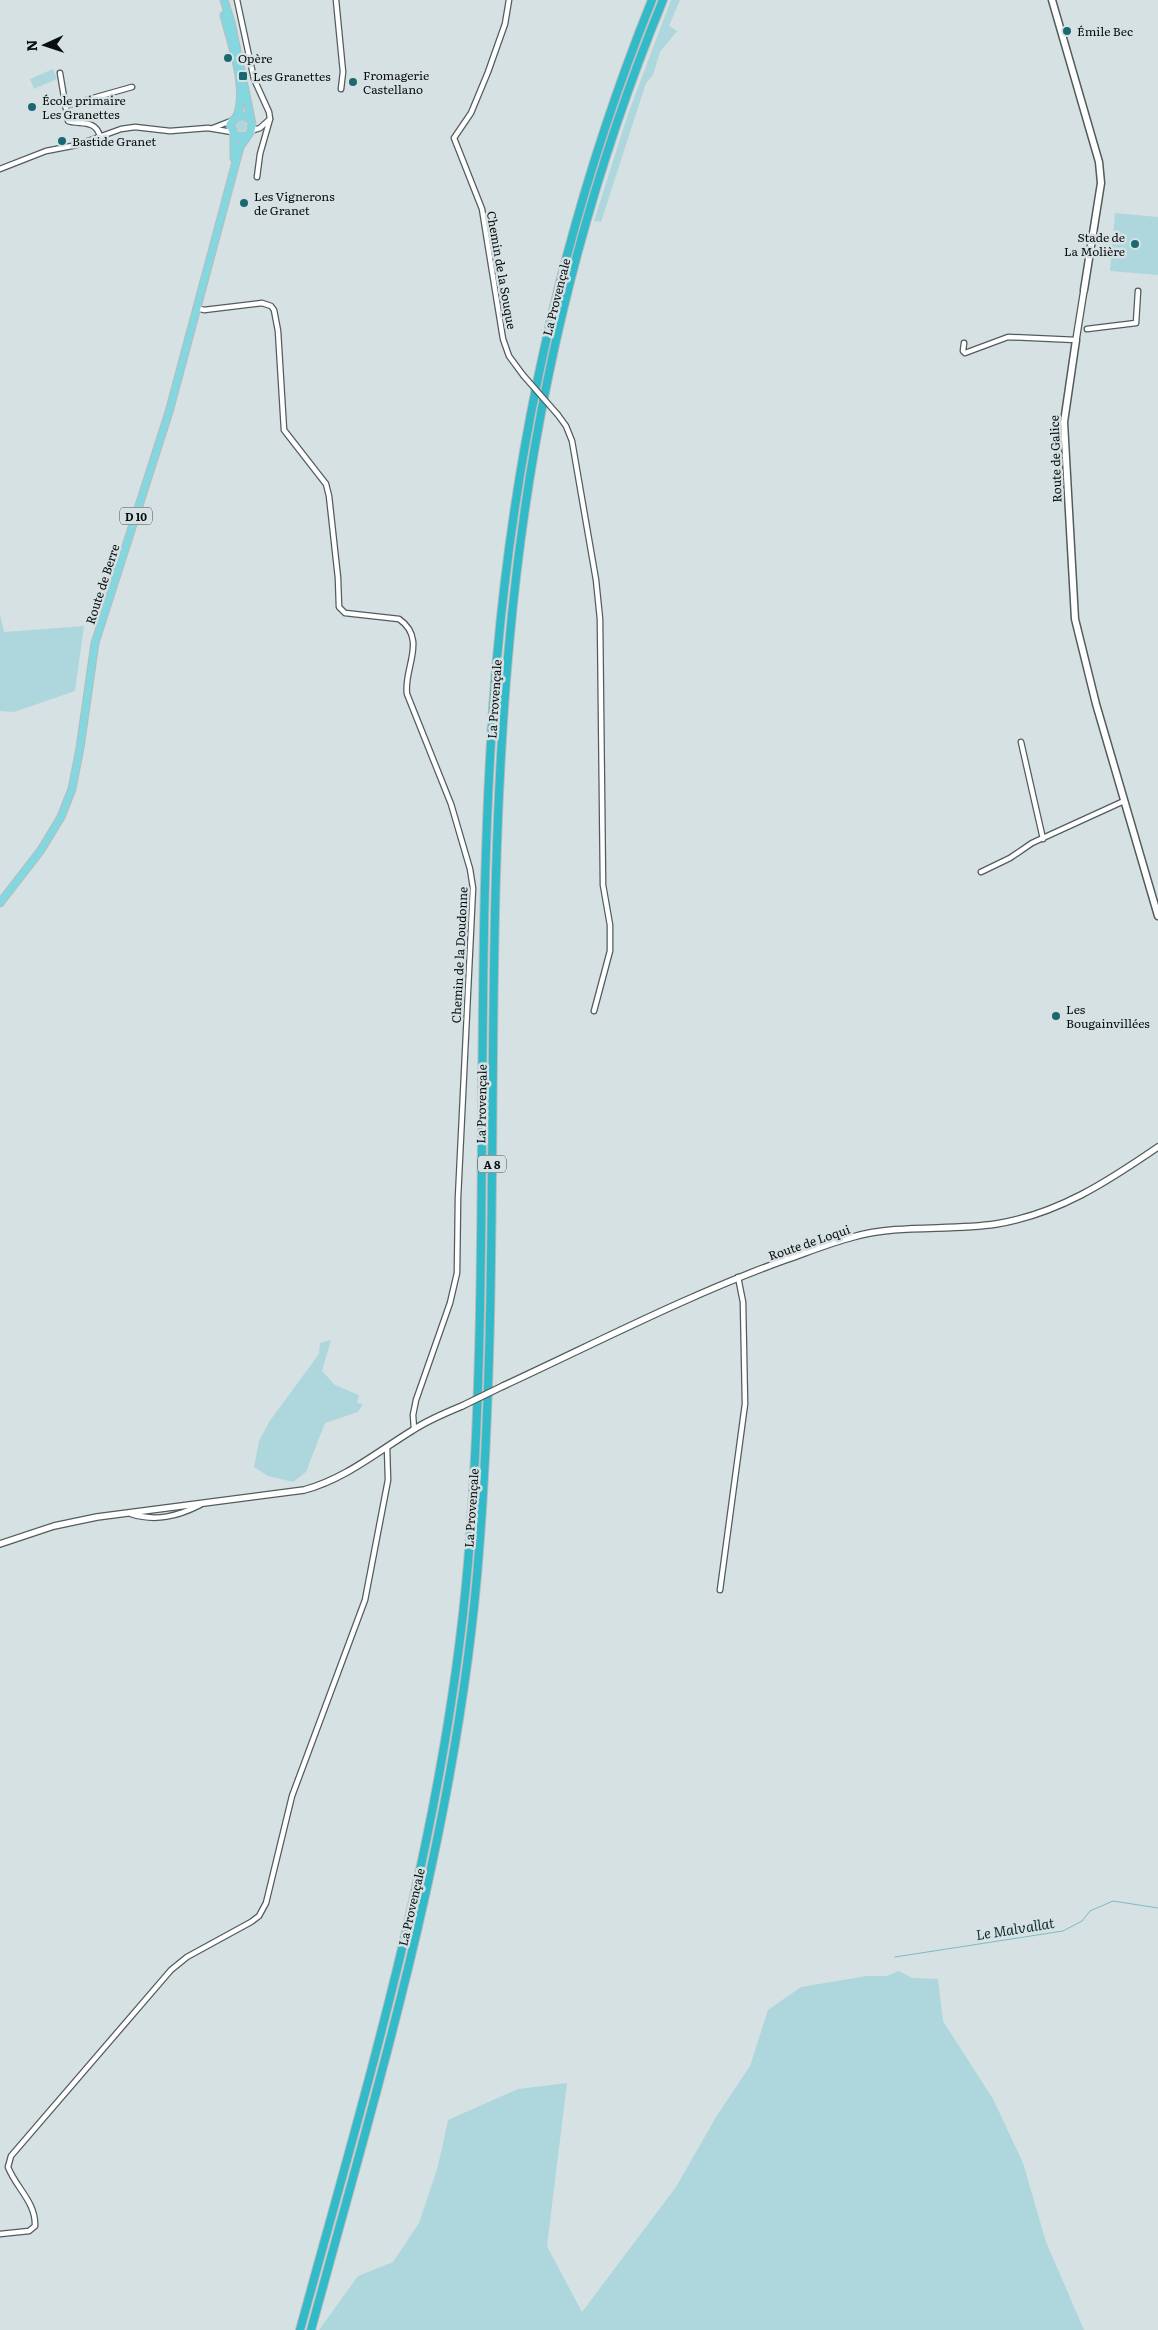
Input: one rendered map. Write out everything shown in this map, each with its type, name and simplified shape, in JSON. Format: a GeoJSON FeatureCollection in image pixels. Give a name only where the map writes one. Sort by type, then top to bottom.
{"type":"FeatureCollection","features":[{"type":"Feature","properties":{"kind":"highway","name":"La Provençale"},"geometry":{"type":"LineString","coordinates":[[300,2330],[376,2053],[406,1933],[435,1800],[459,1652],[468,1557],[476,1426],[484,913],[489,781],[497,662],[515,506],[537,376],[565,261],[607,121],[652,0]]}},
{"type":"Feature","properties":{"kind":"highway","name":"La Provençale"},"geometry":{"type":"LineString","coordinates":[[311,2330],[398,2011],[426,1893],[456,1744],[473,1620],[482,1525],[488,1408],[499,801],[509,643],[525,507],[548,378],[575,263],[612,140],[664,0]]}},
{"type":"Feature","properties":{"kind":"main road"},"geometry":{"type":"LineString","coordinates":[[222,0],[231,22],[245,84],[250,120],[248,133],[240,137],[233,133],[231,121],[237,116],[241,105],[241,91],[222,0]]}},
{"type":"Feature","properties":{"kind":"main road","name":"Route de Galice"},"geometry":{"type":"LineString","coordinates":[[1052,0],[1100,162],[1101,183],[1084,290]]}},
{"type":"Feature","properties":{"kind":"main road"},"geometry":{"type":"LineString","coordinates":[[237,116],[245,116],[250,120]]}},
{"type":"Feature","properties":{"kind":"main road","name":"Route de Berre"},"geometry":{"type":"LineString","coordinates":[[233,133],[235,146],[233,173]]}},
{"type":"Feature","properties":{"kind":"main road","name":"Route de Berre"},"geometry":{"type":"LineString","coordinates":[[0,903],[41,850],[61,817],[72,789],[80,748],[95,642],[169,412],[233,173],[248,133]]}},
{"type":"Feature","properties":{"kind":"main road","name":"Route de Galice"},"geometry":{"type":"LineString","coordinates":[[1076,340],[1064,422],[1074,619],[1096,704],[1158,916]]}},
{"type":"Feature","properties":{"kind":"street"},"geometry":{"type":"LineString","coordinates":[[237,0],[254,79],[269,112],[257,177]]}},
{"type":"Feature","properties":{"kind":"street"},"geometry":{"type":"LineString","coordinates":[[336,0],[343,72],[341,89]]}},
{"type":"Feature","properties":{"kind":"street","name":"Chemin de la Souque"},"geometry":{"type":"LineString","coordinates":[[509,0],[505,24],[486,78],[471,113],[454,138],[482,209],[503,339],[510,356],[523,375],[558,415],[568,430],[574,451],[600,619],[603,885],[610,925],[610,951],[594,1011]]}},
{"type":"Feature","properties":{"kind":"street"},"geometry":{"type":"LineString","coordinates":[[60,73],[68,121],[88,123],[98,130],[100,136]]}},
{"type":"Feature","properties":{"kind":"street"},"geometry":{"type":"LineString","coordinates":[[65,106],[132,87]]}},
{"type":"Feature","properties":{"kind":"street"},"geometry":{"type":"LineString","coordinates":[[250,120],[268,121]]}},
{"type":"Feature","properties":{"kind":"street"},"geometry":{"type":"LineString","coordinates":[[0,169],[46,150],[77,145],[100,136],[134,127],[163,131],[212,128],[231,121]]}},
{"type":"Feature","properties":{"kind":"street"},"geometry":{"type":"LineString","coordinates":[[248,133],[260,128],[268,121]]}},
{"type":"Feature","properties":{"kind":"street"},"geometry":{"type":"LineString","coordinates":[[212,128],[233,133]]}},
{"type":"Feature","properties":{"kind":"street","name":"Route de Galice"},"geometry":{"type":"LineString","coordinates":[[1076,340],[1084,290]]}},
{"type":"Feature","properties":{"kind":"street"},"geometry":{"type":"LineString","coordinates":[[1087,329],[1136,323],[1138,291]]}},
{"type":"Feature","properties":{"kind":"street","name":"Chemin de la Doudonne"},"geometry":{"type":"LineString","coordinates":[[198,308],[204,310],[262,303],[271,306],[274,310],[278,330],[281,370],[282,424],[287,435],[326,484],[338,578],[339,607],[345,613],[398,619],[408,630],[414,656],[407,676],[407,694],[449,798],[472,880],[457,1273],[450,1303],[416,1400],[413,1415],[414,1429]]}},
{"type":"Feature","properties":{"kind":"street"},"geometry":{"type":"LineString","coordinates":[[964,343],[963,351],[965,353],[1011,336],[1076,340]]}},
{"type":"Feature","properties":{"kind":"street"},"geometry":{"type":"LineString","coordinates":[[1021,742],[1042,839]]}},
{"type":"Feature","properties":{"kind":"street"},"geometry":{"type":"LineString","coordinates":[[981,872],[1042,839],[1124,801]]}},
{"type":"Feature","properties":{"kind":"street","name":"Route de Loqui"},"geometry":{"type":"LineString","coordinates":[[0,1544],[54,1526],[128,1512],[202,1504],[321,1486],[345,1475],[414,1429],[556,1360],[738,1277],[854,1236],[893,1231],[995,1224],[1030,1217],[1085,1194],[1158,1147]]}},
{"type":"Feature","properties":{"kind":"street"},"geometry":{"type":"LineString","coordinates":[[720,1590],[745,1404],[743,1302],[738,1277]]}},
{"type":"Feature","properties":{"kind":"street"},"geometry":{"type":"LineString","coordinates":[[0,2234],[29,2231],[35,2226],[33,2207],[21,2192],[8,2167],[11,2156],[171,1970],[187,1957],[251,1922],[262,1911],[270,1887],[292,1796],[365,1600],[388,1480],[387,1447]]}},
{"type":"Feature","properties":{"kind":"street"},"geometry":{"type":"LineString","coordinates":[[128,1512],[137,1515],[166,1518],[187,1512],[202,1504]]}},
{"type":"Feature","properties":{"kind":"shaded area"},"geometry":{"type":"Polygon","coordinates":[[[671,0],[680,0],[669,26],[677,31],[660,52],[653,75],[646,83],[601,222],[594,221],[628,114],[671,0]]]}},
{"type":"Feature","properties":{"kind":"shaded area"},"geometry":{"type":"Polygon","coordinates":[[[53,69],[57,79],[34,89],[30,79],[53,69]]]}},
{"type":"Feature","properties":{"kind":"shaded area"},"geometry":{"type":"Polygon","coordinates":[[[243,120],[246,121],[246,131],[239,132],[236,131],[235,124],[236,121],[243,120]]]}},
{"type":"Feature","properties":{"kind":"shaded area","name":"Stade de La Molière"},"geometry":{"type":"Polygon","coordinates":[[[1115,213],[1158,217],[1158,275],[1110,271],[1115,213]]]}},
{"type":"Feature","properties":{"kind":"shaded area"},"geometry":{"type":"Polygon","coordinates":[[[0,614],[4,632],[84,626],[75,691],[14,712],[0,711],[0,614]]]}},
{"type":"Feature","properties":{"kind":"shaded area"},"geometry":{"type":"Polygon","coordinates":[[[331,1340],[322,1371],[335,1385],[359,1395],[357,1403],[363,1404],[358,1412],[325,1423],[306,1472],[293,1482],[268,1476],[254,1467],[259,1441],[269,1422],[319,1354],[320,1343],[331,1340]]]}},
{"type":"Feature","properties":{"kind":"shaded area"},"geometry":{"type":"Polygon","coordinates":[[[899,1971],[912,1978],[938,1979],[943,2021],[993,2099],[1023,2163],[1046,2242],[1084,2330],[319,2330],[358,2276],[393,2262],[419,2223],[438,2166],[448,2120],[518,2089],[567,2083],[547,2246],[582,2312],[676,2187],[716,2117],[750,2066],[768,2010],[801,1987],[867,1976],[887,1976],[899,1971]]]}},
{"type":"Feature","properties":{"kind":"waterway","name":"Le Malvallat"},"geometry":{"type":"LineString","coordinates":[[895,1957],[1063,1931],[1082,1921],[1090,1911],[1113,1901],[1158,1908]]}},
{"type":"Feature","properties":{"kind":"place","name":"Émile Bec"},"geometry":{"type":"Point","coordinates":[1067,31]}},
{"type":"Feature","properties":{"kind":"place","name":"Opère"},"geometry":{"type":"Point","coordinates":[228,58]}},
{"type":"Feature","properties":{"kind":"place","name":"Les Granettes"},"geometry":{"type":"Point","coordinates":[243,76]}},
{"type":"Feature","properties":{"kind":"place","name":"Fromagerie Castellano"},"geometry":{"type":"Point","coordinates":[353,82]}},
{"type":"Feature","properties":{"kind":"place","name":"École primaire Les Granettes"},"geometry":{"type":"Point","coordinates":[32,107]}},
{"type":"Feature","properties":{"kind":"place","name":"Bastide Granet"},"geometry":{"type":"Point","coordinates":[62,141]}},
{"type":"Feature","properties":{"kind":"place","name":"Les Vignerons de Granet"},"geometry":{"type":"Point","coordinates":[244,203]}},
{"type":"Feature","properties":{"kind":"place","name":"Stade de La Molière"},"geometry":{"type":"Point","coordinates":[1135,244]}},
{"type":"Feature","properties":{"kind":"place","name":"Les Bougainvillées"},"geometry":{"type":"Point","coordinates":[1056,1016]}}]}
